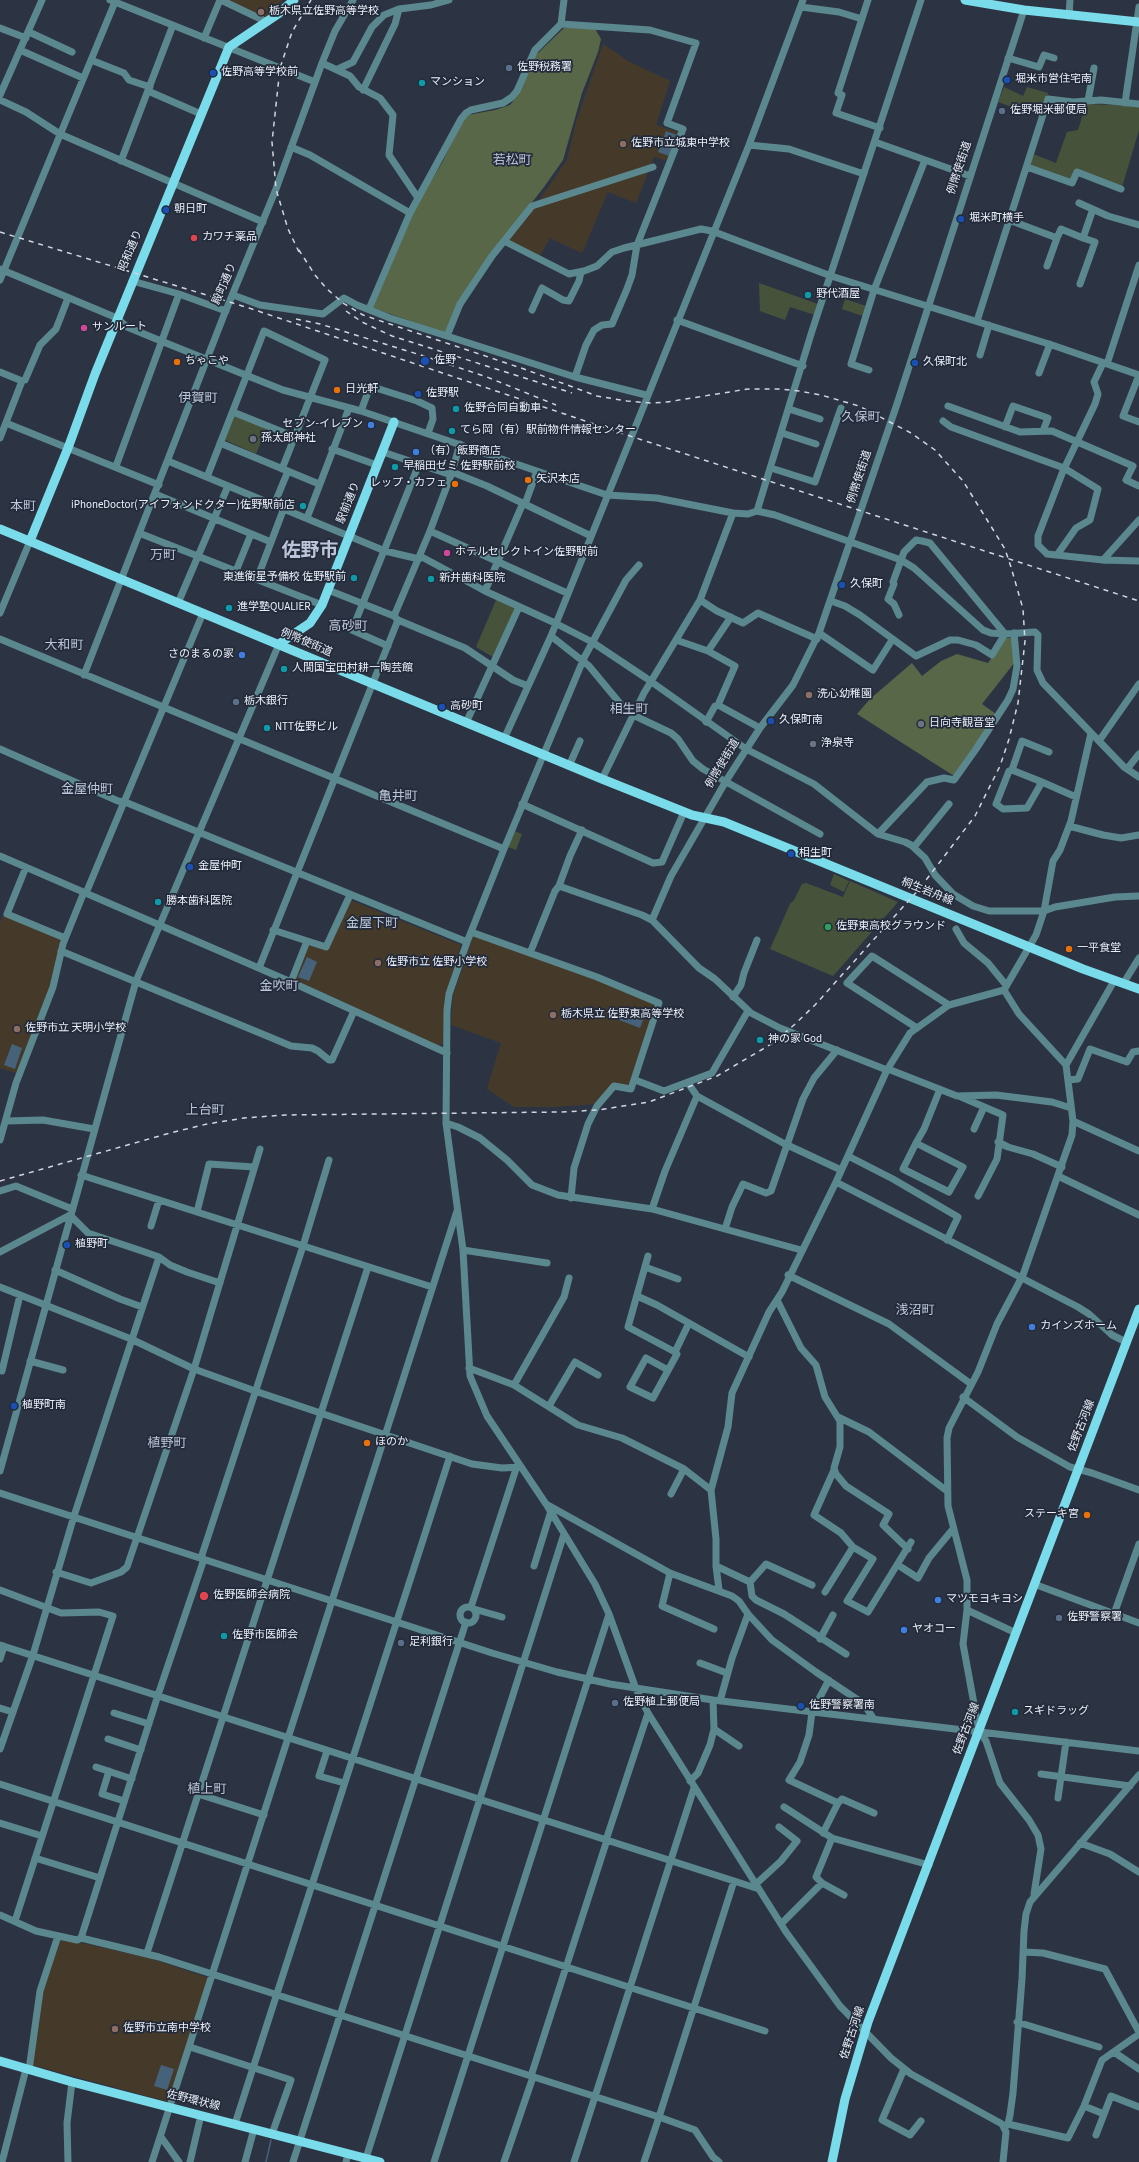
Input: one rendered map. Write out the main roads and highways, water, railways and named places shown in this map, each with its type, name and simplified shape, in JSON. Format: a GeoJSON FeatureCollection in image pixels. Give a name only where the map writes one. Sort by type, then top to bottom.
{"type":"FeatureCollection","features":[{"type":"Feature","properties":{"kind":"main road","name":"昭和通り"},"geometry":{"type":"LineString","coordinates":[[30,541],[68,448],[83,404],[117,318],[229,47],[267,22],[294,0]]}},
{"type":"Feature","properties":{"kind":"main road"},"geometry":{"type":"LineString","coordinates":[[965,0],[1069,16],[1138,22]]}},
{"type":"Feature","properties":{"kind":"main road","name":"駅前通り"},"geometry":{"type":"LineString","coordinates":[[279,644],[310,623],[322,605],[394,422]]}},
{"type":"Feature","properties":{"kind":"main road","name":"例幣使街道"},"geometry":{"type":"LineString","coordinates":[[0,529],[279,644],[602,780],[684,812],[705,818]]}},
{"type":"Feature","properties":{"kind":"main road","name":"桐生岩舟線"},"geometry":{"type":"LineString","coordinates":[[705,818],[724,822],[1029,947],[1139,989]]}},
{"type":"Feature","properties":{"kind":"main road","name":"佐野古河線"},"geometry":{"type":"LineString","coordinates":[[832,2162],[841,2116],[865,2033],[1126,1342],[1135,1329],[1139,1309]]}},
{"type":"Feature","properties":{"kind":"main road","name":"佐野環状線"},"geometry":{"type":"LineString","coordinates":[[0,2061],[72,2082],[298,2141],[347,2158],[366,2158],[380,2162]]}},
{"type":"Feature","properties":{"kind":"water"},"geometry":{"type":"Polygon","coordinates":[[[666,131],[677,135],[669,156],[658,152],[666,131]]]}},
{"type":"Feature","properties":{"kind":"water"},"geometry":{"type":"Polygon","coordinates":[[[307,957],[317,962],[309,981],[298,977],[307,957]]]}},
{"type":"Feature","properties":{"kind":"water"},"geometry":{"type":"Polygon","coordinates":[[[624,1007],[645,1015],[640,1028],[619,1020],[624,1007]]]}},
{"type":"Feature","properties":{"kind":"water"},"geometry":{"type":"Polygon","coordinates":[[[12,1044],[22,1048],[15,1069],[4,1065],[12,1044]]]}},
{"type":"Feature","properties":{"kind":"water"},"geometry":{"type":"Polygon","coordinates":[[[161,2065],[174,2069],[167,2090],[154,2086],[161,2065]]]}},
{"type":"Feature","properties":{"kind":"waterway"},"geometry":{"type":"LineString","coordinates":[[266,2162],[271,2140]]}},
{"type":"Feature","properties":{"kind":"railway"},"geometry":{"type":"LineString","coordinates":[[299,252],[288,229],[276,189],[272,142],[280,68],[292,32],[311,0]]}},
{"type":"Feature","properties":{"kind":"railway"},"geometry":{"type":"LineString","coordinates":[[0,232],[249,308],[630,436],[1139,601]]}},
{"type":"Feature","properties":{"kind":"railway"},"geometry":{"type":"LineString","coordinates":[[0,1181],[170,1133],[207,1124],[244,1118],[285,1115],[561,1112],[598,1110],[649,1102],[717,1076],[773,1043],[794,1025],[815,1005],[920,888],[975,816],[1000,766],[1009,739],[1018,703],[1025,641],[1023,609],[1011,567],[1005,549],[963,481],[935,450],[911,433],[859,406],[821,395],[799,391],[779,389],[748,389],[667,402],[651,403],[597,396],[524,369],[363,315],[343,303],[327,289],[315,275],[297,247]]}},
{"type":"Feature","properties":{"kind":"railway"},"geometry":{"type":"LineString","coordinates":[[346,311],[362,322],[392,336],[572,393]]}},
{"type":"Feature","properties":{"kind":"railway"},"geometry":{"type":"LineString","coordinates":[[296,319],[320,324],[427,357],[487,377],[556,405]]}},
{"type":"Feature","properties":{"kind":"place","name":"栃木県立佐野高等学校"},"geometry":{"type":"Point","coordinates":[261,12]}},
{"type":"Feature","properties":{"kind":"place","name":"佐野税務署"},"geometry":{"type":"Point","coordinates":[509,68]}},
{"type":"Feature","properties":{"kind":"place","name":"佐野高等学校前"},"geometry":{"type":"Point","coordinates":[213,73]}},
{"type":"Feature","properties":{"kind":"place","name":"堀米市営住宅南"},"geometry":{"type":"Point","coordinates":[1007,80]}},
{"type":"Feature","properties":{"kind":"place","name":"マンション"},"geometry":{"type":"Point","coordinates":[422,83]}},
{"type":"Feature","properties":{"kind":"place","name":"佐野堀米郵便局"},"geometry":{"type":"Point","coordinates":[1002,111]}},
{"type":"Feature","properties":{"kind":"place","name":"佐野市立城東中学校"},"geometry":{"type":"Point","coordinates":[623,144]}},
{"type":"Feature","properties":{"kind":"place","name":"朝日町"},"geometry":{"type":"Point","coordinates":[166,210]}},
{"type":"Feature","properties":{"kind":"place","name":"堀米町横手"},"geometry":{"type":"Point","coordinates":[961,219]}},
{"type":"Feature","properties":{"kind":"place","name":"カワチ薬品"},"geometry":{"type":"Point","coordinates":[194,238]}},
{"type":"Feature","properties":{"kind":"place","name":"野代酒屋"},"geometry":{"type":"Point","coordinates":[808,295]}},
{"type":"Feature","properties":{"kind":"place","name":"サンルート"},"geometry":{"type":"Point","coordinates":[84,328]}},
{"type":"Feature","properties":{"kind":"place","name":"佐野"},"geometry":{"type":"Point","coordinates":[425,361]}},
{"type":"Feature","properties":{"kind":"place","name":"ちゃこや"},"geometry":{"type":"Point","coordinates":[177,362]}},
{"type":"Feature","properties":{"kind":"place","name":"久保町北"},"geometry":{"type":"Point","coordinates":[915,363]}},
{"type":"Feature","properties":{"kind":"place","name":"日光軒"},"geometry":{"type":"Point","coordinates":[337,390]}},
{"type":"Feature","properties":{"kind":"place","name":"佐野駅"},"geometry":{"type":"Point","coordinates":[418,394]}},
{"type":"Feature","properties":{"kind":"place","name":"佐野合同自動車"},"geometry":{"type":"Point","coordinates":[456,409]}},
{"type":"Feature","properties":{"kind":"place","name":"セブン-イレブン"},"geometry":{"type":"Point","coordinates":[371,425]}},
{"type":"Feature","properties":{"kind":"place","name":"てら岡（有）駅前物件情報センター"},"geometry":{"type":"Point","coordinates":[452,431]}},
{"type":"Feature","properties":{"kind":"place","name":"孫太郎神社"},"geometry":{"type":"Point","coordinates":[253,439]}},
{"type":"Feature","properties":{"kind":"place","name":"（有）飯野商店"},"geometry":{"type":"Point","coordinates":[416,452]}},
{"type":"Feature","properties":{"kind":"place","name":"早稲田ゼミ 佐野駅前校"},"geometry":{"type":"Point","coordinates":[395,467]}},
{"type":"Feature","properties":{"kind":"place","name":"矢沢本店"},"geometry":{"type":"Point","coordinates":[528,480]}},
{"type":"Feature","properties":{"kind":"place","name":"レップ・カフェ"},"geometry":{"type":"Point","coordinates":[455,484]}},
{"type":"Feature","properties":{"kind":"place","name":"iPhoneDoctor(アイフォンドクター)佐野駅前店"},"geometry":{"type":"Point","coordinates":[303,506]}},
{"type":"Feature","properties":{"kind":"place","name":"ホテルセレクトイン佐野駅前"},"geometry":{"type":"Point","coordinates":[447,553]}},
{"type":"Feature","properties":{"kind":"place","name":"東進衛星予備校 佐野駅前"},"geometry":{"type":"Point","coordinates":[354,578]}},
{"type":"Feature","properties":{"kind":"place","name":"新井歯科医院"},"geometry":{"type":"Point","coordinates":[431,579]}},
{"type":"Feature","properties":{"kind":"place","name":"久保町"},"geometry":{"type":"Point","coordinates":[842,585]}},
{"type":"Feature","properties":{"kind":"place","name":"進学塾QUALIER"},"geometry":{"type":"Point","coordinates":[229,608]}},
{"type":"Feature","properties":{"kind":"place","name":"さのまるの家"},"geometry":{"type":"Point","coordinates":[242,655]}},
{"type":"Feature","properties":{"kind":"place","name":"人間国宝田村耕一陶芸館"},"geometry":{"type":"Point","coordinates":[284,669]}},
{"type":"Feature","properties":{"kind":"place","name":"洗心幼稚園"},"geometry":{"type":"Point","coordinates":[809,695]}},
{"type":"Feature","properties":{"kind":"place","name":"栃木銀行"},"geometry":{"type":"Point","coordinates":[236,702]}},
{"type":"Feature","properties":{"kind":"place","name":"高砂町"},"geometry":{"type":"Point","coordinates":[442,707]}},
{"type":"Feature","properties":{"kind":"place","name":"久保町南"},"geometry":{"type":"Point","coordinates":[771,721]}},
{"type":"Feature","properties":{"kind":"place","name":"日向寺観音堂"},"geometry":{"type":"Point","coordinates":[921,724]}},
{"type":"Feature","properties":{"kind":"place","name":"NTT佐野ビル"},"geometry":{"type":"Point","coordinates":[267,728]}},
{"type":"Feature","properties":{"kind":"place","name":"浄泉寺"},"geometry":{"type":"Point","coordinates":[813,744]}},
{"type":"Feature","properties":{"kind":"place","name":"相生町"},"geometry":{"type":"Point","coordinates":[791,854]}},
{"type":"Feature","properties":{"kind":"place","name":"金屋仲町"},"geometry":{"type":"Point","coordinates":[190,867]}},
{"type":"Feature","properties":{"kind":"place","name":"勝本歯科医院"},"geometry":{"type":"Point","coordinates":[158,902]}},
{"type":"Feature","properties":{"kind":"place","name":"佐野東高校グラウンド"},"geometry":{"type":"Point","coordinates":[828,927]}},
{"type":"Feature","properties":{"kind":"place","name":"一平食堂"},"geometry":{"type":"Point","coordinates":[1069,949]}},
{"type":"Feature","properties":{"kind":"place","name":"佐野市立 佐野小学校"},"geometry":{"type":"Point","coordinates":[378,963]}},
{"type":"Feature","properties":{"kind":"place","name":"栃木県立 佐野東高等学校"},"geometry":{"type":"Point","coordinates":[553,1015]}},
{"type":"Feature","properties":{"kind":"place","name":"佐野市立 天明小学校"},"geometry":{"type":"Point","coordinates":[17,1029]}},
{"type":"Feature","properties":{"kind":"place","name":"神の家 God"},"geometry":{"type":"Point","coordinates":[760,1040]}},
{"type":"Feature","properties":{"kind":"place","name":"植野町"},"geometry":{"type":"Point","coordinates":[67,1245]}},
{"type":"Feature","properties":{"kind":"place","name":"カインズホーム"},"geometry":{"type":"Point","coordinates":[1032,1327]}},
{"type":"Feature","properties":{"kind":"place","name":"植野町南"},"geometry":{"type":"Point","coordinates":[14,1406]}},
{"type":"Feature","properties":{"kind":"place","name":"ほのか"},"geometry":{"type":"Point","coordinates":[367,1443]}},
{"type":"Feature","properties":{"kind":"place","name":"ステーキ宮"},"geometry":{"type":"Point","coordinates":[1087,1515]}},
{"type":"Feature","properties":{"kind":"place","name":"佐野医師会病院"},"geometry":{"type":"Point","coordinates":[204,1596]}},
{"type":"Feature","properties":{"kind":"place","name":"マツモヨキヨシ"},"geometry":{"type":"Point","coordinates":[938,1600]}},
{"type":"Feature","properties":{"kind":"place","name":"佐野警察署"},"geometry":{"type":"Point","coordinates":[1059,1618]}},
{"type":"Feature","properties":{"kind":"place","name":"ヤオコー"},"geometry":{"type":"Point","coordinates":[904,1630]}},
{"type":"Feature","properties":{"kind":"place","name":"佐野市医師会"},"geometry":{"type":"Point","coordinates":[224,1636]}},
{"type":"Feature","properties":{"kind":"place","name":"足利銀行"},"geometry":{"type":"Point","coordinates":[401,1643]}},
{"type":"Feature","properties":{"kind":"place","name":"佐野植上郵便局"},"geometry":{"type":"Point","coordinates":[615,1703]}},
{"type":"Feature","properties":{"kind":"place","name":"佐野警察署南"},"geometry":{"type":"Point","coordinates":[801,1706]}},
{"type":"Feature","properties":{"kind":"place","name":"スギドラッグ"},"geometry":{"type":"Point","coordinates":[1015,1712]}},
{"type":"Feature","properties":{"kind":"place","name":"佐野市立南中学校"},"geometry":{"type":"Point","coordinates":[115,2029]}},
{"type":"Feature","properties":{"kind":"district","name":"若松町"},"geometry":{"type":"Point","coordinates":[512,161]}},
{"type":"Feature","properties":{"kind":"district","name":"伊賀町"},"geometry":{"type":"Point","coordinates":[198,399]}},
{"type":"Feature","properties":{"kind":"district","name":"久保町"},"geometry":{"type":"Point","coordinates":[861,418]}},
{"type":"Feature","properties":{"kind":"district","name":"本町"},"geometry":{"type":"Point","coordinates":[23,507]}},
{"type":"Feature","properties":{"kind":"district","name":"佐野市"},"geometry":{"type":"Point","coordinates":[310,552]}},
{"type":"Feature","properties":{"kind":"district","name":"万町"},"geometry":{"type":"Point","coordinates":[163,556]}},
{"type":"Feature","properties":{"kind":"district","name":"高砂町"},"geometry":{"type":"Point","coordinates":[348,627]}},
{"type":"Feature","properties":{"kind":"district","name":"大和町"},"geometry":{"type":"Point","coordinates":[64,646]}},
{"type":"Feature","properties":{"kind":"district","name":"相生町"},"geometry":{"type":"Point","coordinates":[629,710]}},
{"type":"Feature","properties":{"kind":"district","name":"金屋仲町"},"geometry":{"type":"Point","coordinates":[87,790]}},
{"type":"Feature","properties":{"kind":"district","name":"亀井町"},"geometry":{"type":"Point","coordinates":[398,797]}},
{"type":"Feature","properties":{"kind":"district","name":"金屋下町"},"geometry":{"type":"Point","coordinates":[372,924]}},
{"type":"Feature","properties":{"kind":"district","name":"金吹町"},"geometry":{"type":"Point","coordinates":[279,987]}},
{"type":"Feature","properties":{"kind":"district","name":"上台町"},"geometry":{"type":"Point","coordinates":[205,1111]}},
{"type":"Feature","properties":{"kind":"district","name":"浅沼町"},"geometry":{"type":"Point","coordinates":[915,1311]}},
{"type":"Feature","properties":{"kind":"district","name":"植野町"},"geometry":{"type":"Point","coordinates":[167,1444]}},
{"type":"Feature","properties":{"kind":"district","name":"植上町"},"geometry":{"type":"Point","coordinates":[207,1790]}}]}
